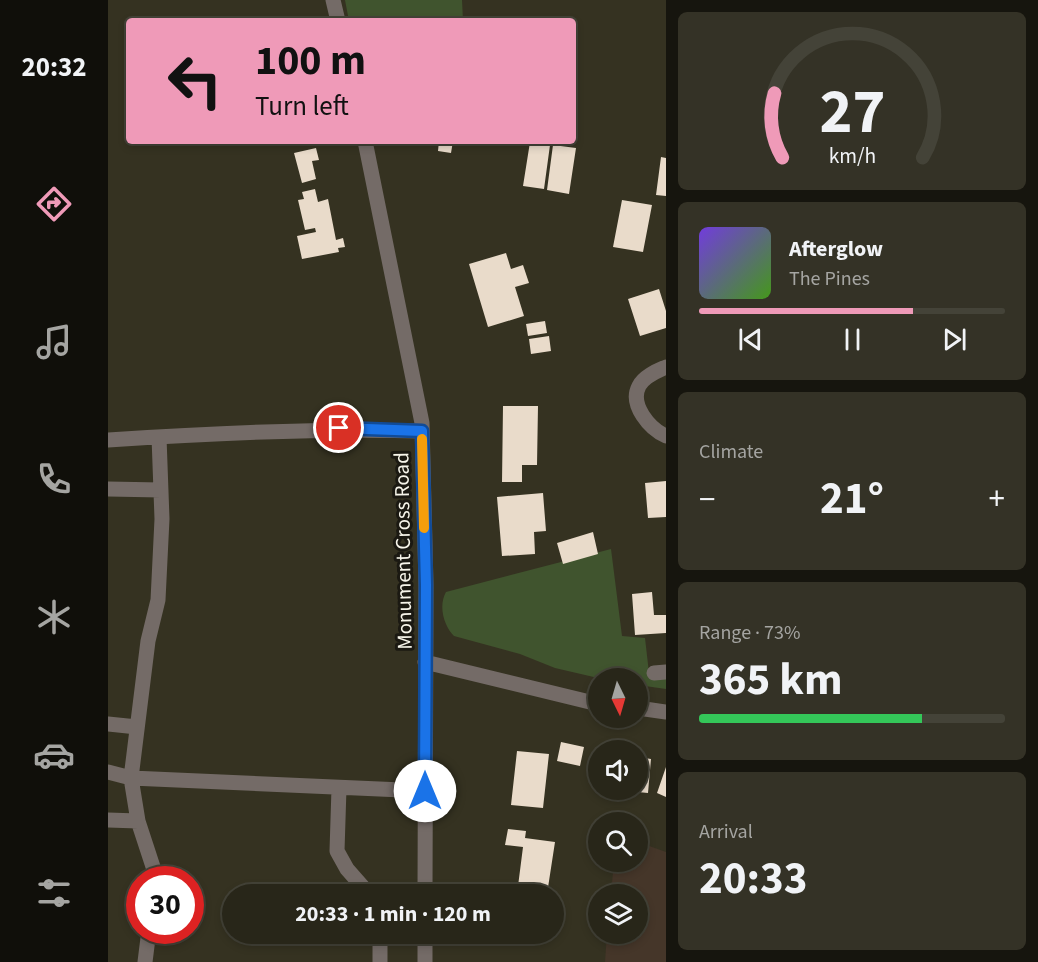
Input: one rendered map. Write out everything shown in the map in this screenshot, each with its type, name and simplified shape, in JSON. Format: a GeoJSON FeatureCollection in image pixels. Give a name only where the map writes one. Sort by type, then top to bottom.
{"type":"FeatureCollection","features":[{"type":"Feature","properties":{"kind":"street"},"geometry":{"type":"LineString","coordinates":[[333,0],[337,18]]}},
{"type":"Feature","properties":{"kind":"street","name":"Monument Cross Road"},"geometry":{"type":"LineString","coordinates":[[366,144],[422,431],[425,884]]}},
{"type":"Feature","properties":{"kind":"street"},"geometry":{"type":"LineString","coordinates":[[666,366],[651,374],[639,385],[636,397],[639,410],[650,424],[666,436]]}},
{"type":"Feature","properties":{"kind":"street"},"geometry":{"type":"LineString","coordinates":[[108,441],[339,428],[422,431]]}},
{"type":"Feature","properties":{"kind":"street"},"geometry":{"type":"LineString","coordinates":[[152,866],[138,821],[131,778],[148,641],[158,600],[162,519],[159,437]]}},
{"type":"Feature","properties":{"kind":"street"},"geometry":{"type":"LineString","coordinates":[[108,489],[161,490]]}},
{"type":"Feature","properties":{"kind":"street"},"geometry":{"type":"LineString","coordinates":[[425,662],[588,702]]}},
{"type":"Feature","properties":{"kind":"street"},"geometry":{"type":"LineString","coordinates":[[648,709],[666,712]]}},
{"type":"Feature","properties":{"kind":"street"},"geometry":{"type":"LineString","coordinates":[[108,724],[137,727]]}},
{"type":"Feature","properties":{"kind":"street"},"geometry":{"type":"LineString","coordinates":[[108,772],[131,778],[425,791]]}},
{"type":"Feature","properties":{"kind":"street"},"geometry":{"type":"LineString","coordinates":[[339,788],[337,851],[347,869],[360,884]]}},
{"type":"Feature","properties":{"kind":"street"},"geometry":{"type":"LineString","coordinates":[[108,820],[138,821]]}},
{"type":"Feature","properties":{"kind":"street"},"geometry":{"type":"LineString","coordinates":[[145,962],[147,944]]}},
{"type":"Feature","properties":{"kind":"street"},"geometry":{"type":"LineString","coordinates":[[380,944],[380,962]]}},
{"type":"Feature","properties":{"kind":"street"},"geometry":{"type":"LineString","coordinates":[[425,944],[426,962]]}},
{"type":"Feature","properties":{"kind":"shaded area"},"geometry":{"type":"Polygon","coordinates":[[[648,846],[666,852],[666,962],[605,962],[606,944],[648,944],[648,884],[612,884],[613,872],[648,872],[648,846]]]}},
{"type":"Feature","properties":{"kind":"green space"},"geometry":{"type":"Polygon","coordinates":[[[345,0],[462,0],[463,18],[348,18],[345,0]]]}},
{"type":"Feature","properties":{"kind":"green space"},"geometry":{"type":"Polygon","coordinates":[[[611,549],[622,636],[645,638],[649,673],[666,673],[666,689],[648,686],[648,668],[588,668],[588,676],[555,668],[520,654],[454,636],[443,616],[442,603],[446,592],[611,549]]]}},
{"type":"Feature","properties":{"kind":"building"},"geometry":{"type":"Polygon","coordinates":[[[439,144],[452,144],[451,153],[438,151],[439,144]]]}},
{"type":"Feature","properties":{"kind":"building"},"geometry":{"type":"Polygon","coordinates":[[[530,144],[550,145],[544,189],[523,186],[530,144]]]}},
{"type":"Feature","properties":{"kind":"building"},"geometry":{"type":"Polygon","coordinates":[[[553,145],[576,148],[569,194],[547,190],[553,145]]]}},
{"type":"Feature","properties":{"kind":"building"},"geometry":{"type":"Polygon","coordinates":[[[316,148],[319,160],[312,161],[316,179],[302,183],[294,153],[316,148]]]}},
{"type":"Feature","properties":{"kind":"building"},"geometry":{"type":"Polygon","coordinates":[[[661,157],[666,158],[666,196],[656,195],[661,157]]]}},
{"type":"Feature","properties":{"kind":"building"},"geometry":{"type":"Polygon","coordinates":[[[315,189],[318,202],[328,199],[336,240],[343,238],[345,247],[338,248],[339,252],[302,259],[297,236],[316,232],[315,228],[305,230],[298,200],[304,199],[302,192],[315,189]]]}},
{"type":"Feature","properties":{"kind":"building"},"geometry":{"type":"Polygon","coordinates":[[[622,200],[652,205],[643,252],[613,247],[622,200]]]}},
{"type":"Feature","properties":{"kind":"building"},"geometry":{"type":"Polygon","coordinates":[[[506,253],[511,269],[523,265],[529,283],[515,287],[524,316],[488,327],[469,264],[506,253]]]}},
{"type":"Feature","properties":{"kind":"building"},"geometry":{"type":"Polygon","coordinates":[[[659,289],[666,311],[666,328],[640,336],[628,299],[659,289]]]}},
{"type":"Feature","properties":{"kind":"building"},"geometry":{"type":"Polygon","coordinates":[[[545,321],[547,333],[528,336],[526,324],[545,321]]]}},
{"type":"Feature","properties":{"kind":"building"},"geometry":{"type":"Polygon","coordinates":[[[549,336],[551,351],[531,354],[529,339],[549,336]]]}},
{"type":"Feature","properties":{"kind":"building"},"geometry":{"type":"Polygon","coordinates":[[[503,406],[538,406],[537,465],[522,465],[522,482],[502,482],[503,406]]]}},
{"type":"Feature","properties":{"kind":"building"},"geometry":{"type":"Polygon","coordinates":[[[666,481],[666,517],[648,518],[645,483],[666,481]]]}},
{"type":"Feature","properties":{"kind":"building"},"geometry":{"type":"Polygon","coordinates":[[[543,493],[546,531],[534,532],[535,554],[502,556],[497,497],[543,493]]]}},
{"type":"Feature","properties":{"kind":"building"},"geometry":{"type":"Polygon","coordinates":[[[593,532],[598,554],[563,564],[557,543],[593,532]]]}},
{"type":"Feature","properties":{"kind":"building"},"geometry":{"type":"Polygon","coordinates":[[[652,592],[654,615],[666,615],[666,633],[635,635],[632,594],[652,592]]]}},
{"type":"Feature","properties":{"kind":"building"},"geometry":{"type":"Polygon","coordinates":[[[561,742],[584,747],[580,766],[557,761],[561,742]]]}},
{"type":"Feature","properties":{"kind":"building"},"geometry":{"type":"Polygon","coordinates":[[[517,751],[549,754],[543,808],[511,805],[517,751]]]}},
{"type":"Feature","properties":{"kind":"building"},"geometry":{"type":"Polygon","coordinates":[[[648,759],[651,759],[648,793],[648,759]]]}},
{"type":"Feature","properties":{"kind":"building"},"geometry":{"type":"Polygon","coordinates":[[[666,767],[666,797],[657,793],[666,767]]]}},
{"type":"Feature","properties":{"kind":"building"},"geometry":{"type":"Polygon","coordinates":[[[508,829],[526,831],[525,838],[555,842],[549,884],[518,884],[523,847],[505,845],[508,829]]]}},
{"type":"Feature","properties":{"kind":"slow traffic"},"geometry":{"type":"LineString","coordinates":[[422,439],[424,528]]}},
{"type":"Feature","properties":{"kind":"route"},"geometry":{"type":"LineString","coordinates":[[339,428],[422,431],[426,585],[425,791]]}}]}
